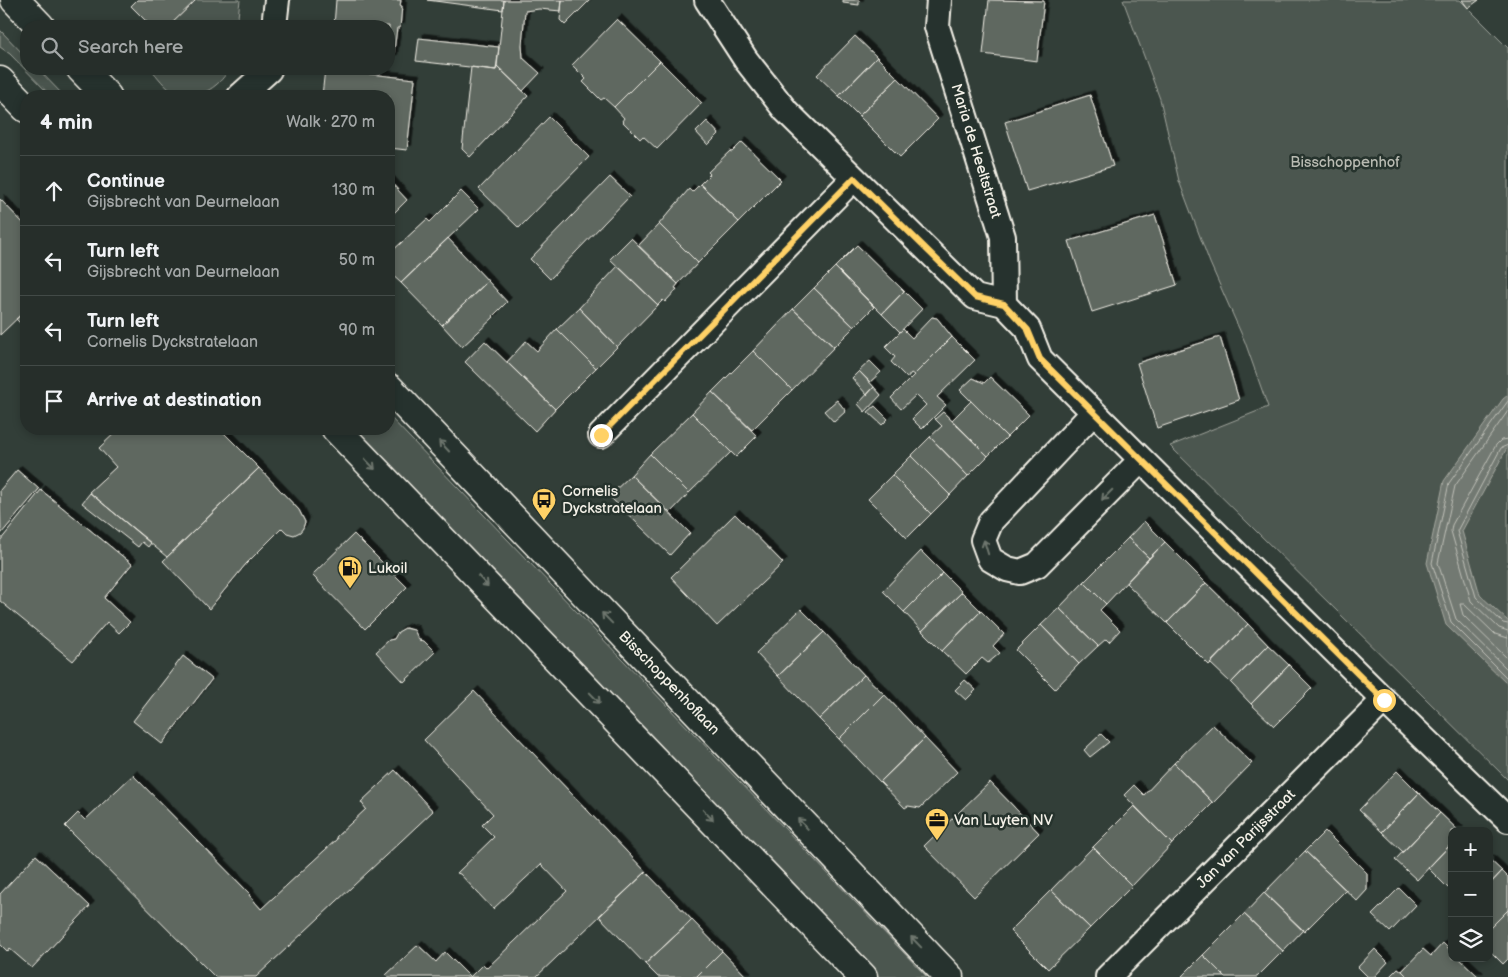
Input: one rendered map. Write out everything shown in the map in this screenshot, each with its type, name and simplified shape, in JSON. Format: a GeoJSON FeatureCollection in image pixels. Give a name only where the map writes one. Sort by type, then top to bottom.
{"type":"FeatureCollection","features":[{"type":"Feature","properties":{"kind":"main road"},"geometry":{"type":"LineString","coordinates":[[14,0],[34,20]]}},
{"type":"Feature","properties":{"kind":"main road"},"geometry":{"type":"LineString","coordinates":[[87,75],[101,90]]}},
{"type":"Feature","properties":{"kind":"main road"},"geometry":{"type":"LineString","coordinates":[[0,82],[20,102]]}},
{"type":"Feature","properties":{"kind":"main road","name":"Bisschoppenhoflaan"},"geometry":{"type":"LineString","coordinates":[[395,394],[949,977]]}},
{"type":"Feature","properties":{"kind":"main road"},"geometry":{"type":"LineString","coordinates":[[342,435],[863,977]]}},
{"type":"Feature","properties":{"kind":"street"},"geometry":{"type":"LineString","coordinates":[[275,20],[278,0]]}},
{"type":"Feature","properties":{"kind":"street"},"geometry":{"type":"LineString","coordinates":[[707,0],[746,60],[786,111],[975,297],[1004,304],[1028,330],[1040,359],[1092,413],[1508,820]]}},
{"type":"Feature","properties":{"kind":"street","name":"Maria de Heeltstraat"},"geometry":{"type":"LineString","coordinates":[[939,0],[937,26],[1003,237],[1004,304]]}},
{"type":"Feature","properties":{"kind":"street"},"geometry":{"type":"LineString","coordinates":[[247,90],[263,75]]}},
{"type":"Feature","properties":{"kind":"street"},"geometry":{"type":"LineString","coordinates":[[267,90],[269,75]]}},
{"type":"Feature","properties":{"kind":"street"},"geometry":{"type":"LineString","coordinates":[[601,435],[854,178]]}},
{"type":"Feature","properties":{"kind":"street"},"geometry":{"type":"LineString","coordinates":[[1092,413],[991,521],[983,540],[990,559],[1007,569],[1020,572],[1037,564],[1141,460]]}},
{"type":"Feature","properties":{"kind":"street","name":"Jan van Parijsstraat"},"geometry":{"type":"LineString","coordinates":[[1108,977],[1384,700]]}},
{"type":"Feature","properties":{"kind":"green space"},"geometry":{"type":"Polygon","coordinates":[[[196,0],[240,0],[238,20],[175,20],[196,0]]]}},
{"type":"Feature","properties":{"kind":"green space","name":"Bisschoppenhof"},"geometry":{"type":"Polygon","coordinates":[[[1123,0],[1460,0],[1508,48],[1508,780],[1170,446],[1268,407],[1245,342],[1210,263],[1179,181],[1160,99],[1123,0]]]}},
{"type":"Feature","properties":{"kind":"green space"},"geometry":{"type":"Polygon","coordinates":[[[0,30],[20,51],[20,64],[10,54],[0,47],[0,30]]]}},
{"type":"Feature","properties":{"kind":"green space"},"geometry":{"type":"Polygon","coordinates":[[[30,75],[44,75],[58,90],[45,90],[30,75]]]}},
{"type":"Feature","properties":{"kind":"green space"},"geometry":{"type":"Polygon","coordinates":[[[156,75],[226,75],[210,90],[171,90],[156,75]]]}},
{"type":"Feature","properties":{"kind":"green space"},"geometry":{"type":"Polygon","coordinates":[[[395,422],[927,977],[879,977],[360,435],[395,435],[395,422]]]}},
{"type":"Feature","properties":{"kind":"water"},"geometry":{"type":"Polygon","coordinates":[[[1508,395],[1508,446],[1462,531],[1480,595],[1508,621],[1508,685],[1446,625],[1427,563],[1444,481],[1503,399],[1508,395]]]}},
{"type":"Feature","properties":{"kind":"building"},"geometry":{"type":"Polygon","coordinates":[[[137,0],[196,0],[175,20],[145,20],[131,6],[137,0]]]}},
{"type":"Feature","properties":{"kind":"building"},"geometry":{"type":"Polygon","coordinates":[[[336,0],[401,0],[400,28],[397,28],[395,44],[395,20],[334,20],[336,0]]]}},
{"type":"Feature","properties":{"kind":"building"},"geometry":{"type":"Polygon","coordinates":[[[427,0],[504,0],[503,10],[427,0]]]}},
{"type":"Feature","properties":{"kind":"building"},"geometry":{"type":"Polygon","coordinates":[[[504,0],[562,0],[561,11],[539,9],[525,11],[522,45],[523,58],[540,73],[523,91],[497,66],[504,0]]]}},
{"type":"Feature","properties":{"kind":"building"},"geometry":{"type":"Polygon","coordinates":[[[562,0],[590,0],[565,25],[560,20],[562,0]]]}},
{"type":"Feature","properties":{"kind":"building"},"geometry":{"type":"Polygon","coordinates":[[[843,0],[859,0],[859,5],[843,3],[843,0]]]}},
{"type":"Feature","properties":{"kind":"building"},"geometry":{"type":"Polygon","coordinates":[[[989,0],[1044,1],[1037,61],[983,54],[989,0]]]}},
{"type":"Feature","properties":{"kind":"building"},"geometry":{"type":"Polygon","coordinates":[[[1462,0],[1479,0],[1468,8],[1462,0]]]}},
{"type":"Feature","properties":{"kind":"building"},"geometry":{"type":"Polygon","coordinates":[[[617,19],[660,61],[614,107],[604,98],[601,100],[583,82],[586,79],[572,65],[617,19]]]}},
{"type":"Feature","properties":{"kind":"building"},"geometry":{"type":"Polygon","coordinates":[[[855,36],[877,57],[839,96],[817,75],[855,36]]]}},
{"type":"Feature","properties":{"kind":"building"},"geometry":{"type":"Polygon","coordinates":[[[419,38],[499,47],[496,70],[416,61],[419,38]]]}},
{"type":"Feature","properties":{"kind":"building"},"geometry":{"type":"Polygon","coordinates":[[[877,57],[898,78],[859,116],[839,96],[877,57]]]}},
{"type":"Feature","properties":{"kind":"building"},"geometry":{"type":"Polygon","coordinates":[[[660,61],[702,103],[657,149],[643,136],[640,139],[622,121],[624,118],[614,107],[660,61]]]}},
{"type":"Feature","properties":{"kind":"building"},"geometry":{"type":"Polygon","coordinates":[[[497,66],[528,96],[470,157],[462,149],[471,67],[496,70],[497,66]]]}},
{"type":"Feature","properties":{"kind":"building"},"geometry":{"type":"Polygon","coordinates":[[[324,75],[379,75],[415,79],[407,150],[395,149],[395,90],[323,90],[324,75]]]}},
{"type":"Feature","properties":{"kind":"building"},"geometry":{"type":"Polygon","coordinates":[[[898,78],[938,119],[900,157],[859,116],[898,78]]]}},
{"type":"Feature","properties":{"kind":"building"},"geometry":{"type":"Polygon","coordinates":[[[1090,95],[1113,166],[1027,191],[1005,122],[1090,95]]]}},
{"type":"Feature","properties":{"kind":"building"},"geometry":{"type":"Polygon","coordinates":[[[549,117],[589,157],[519,228],[479,189],[549,117]]]}},
{"type":"Feature","properties":{"kind":"building"},"geometry":{"type":"Polygon","coordinates":[[[707,121],[719,134],[708,145],[696,132],[707,121]]]}},
{"type":"Feature","properties":{"kind":"building"},"geometry":{"type":"Polygon","coordinates":[[[742,142],[781,180],[739,222],[700,184],[710,174],[708,172],[742,142]]]}},
{"type":"Feature","properties":{"kind":"building"},"geometry":{"type":"Polygon","coordinates":[[[610,177],[630,196],[550,279],[530,259],[610,177]]]}},
{"type":"Feature","properties":{"kind":"building"},"geometry":{"type":"Polygon","coordinates":[[[700,184],[739,222],[698,263],[659,224],[689,189],[692,192],[700,184]]]}},
{"type":"Feature","properties":{"kind":"building"},"geometry":{"type":"Polygon","coordinates":[[[395,187],[407,200],[395,212],[395,187]]]}},
{"type":"Feature","properties":{"kind":"building"},"geometry":{"type":"Polygon","coordinates":[[[461,191],[479,209],[401,283],[395,278],[395,248],[427,219],[430,222],[461,191]]]}},
{"type":"Feature","properties":{"kind":"building"},"geometry":{"type":"Polygon","coordinates":[[[0,199],[20,220],[20,316],[0,335],[0,199]]]}},
{"type":"Feature","properties":{"kind":"building"},"geometry":{"type":"Polygon","coordinates":[[[1155,215],[1177,285],[1092,312],[1069,241],[1155,215]]]}},
{"type":"Feature","properties":{"kind":"building"},"geometry":{"type":"Polygon","coordinates":[[[659,224],[698,263],[678,284],[638,246],[659,224]]]}},
{"type":"Feature","properties":{"kind":"building"},"geometry":{"type":"Polygon","coordinates":[[[448,238],[488,281],[442,325],[401,283],[448,238]]]}},
{"type":"Feature","properties":{"kind":"building"},"geometry":{"type":"Polygon","coordinates":[[[631,238],[678,284],[675,288],[677,289],[665,302],[663,300],[658,305],[610,259],[631,238]]]}},
{"type":"Feature","properties":{"kind":"building"},"geometry":{"type":"Polygon","coordinates":[[[857,245],[904,291],[882,314],[835,267],[857,245]]]}},
{"type":"Feature","properties":{"kind":"building"},"geometry":{"type":"Polygon","coordinates":[[[618,266],[658,305],[617,347],[579,308],[618,266]]]}},
{"type":"Feature","properties":{"kind":"building"},"geometry":{"type":"Polygon","coordinates":[[[835,267],[874,307],[854,327],[814,288],[835,267]]]}},
{"type":"Feature","properties":{"kind":"building"},"geometry":{"type":"Polygon","coordinates":[[[488,281],[507,302],[462,347],[442,325],[488,281]]]}},
{"type":"Feature","properties":{"kind":"building"},"geometry":{"type":"Polygon","coordinates":[[[814,288],[854,327],[834,347],[793,309],[814,288]]]}},
{"type":"Feature","properties":{"kind":"building"},"geometry":{"type":"Polygon","coordinates":[[[904,291],[922,309],[900,332],[882,314],[904,291]]]}},
{"type":"Feature","properties":{"kind":"building"},"geometry":{"type":"Polygon","coordinates":[[[579,308],[617,347],[596,368],[557,329],[579,308]]]}},
{"type":"Feature","properties":{"kind":"building"},"geometry":{"type":"Polygon","coordinates":[[[793,309],[834,347],[792,390],[753,351],[793,309]]]}},
{"type":"Feature","properties":{"kind":"building"},"geometry":{"type":"Polygon","coordinates":[[[932,317],[937,318],[952,337],[914,375],[911,373],[907,378],[891,362],[895,357],[885,347],[903,329],[912,338],[932,317]]]}},
{"type":"Feature","properties":{"kind":"building"},"geometry":{"type":"Polygon","coordinates":[[[557,329],[596,368],[555,409],[507,362],[526,341],[537,351],[557,329]]]}},
{"type":"Feature","properties":{"kind":"building"},"geometry":{"type":"Polygon","coordinates":[[[952,337],[975,360],[937,397],[946,405],[922,429],[912,419],[926,405],[916,395],[901,409],[891,398],[952,337]]]}},
{"type":"Feature","properties":{"kind":"building"},"geometry":{"type":"Polygon","coordinates":[[[1220,337],[1239,400],[1157,428],[1137,363],[1220,337]]]}},
{"type":"Feature","properties":{"kind":"building"},"geometry":{"type":"Polygon","coordinates":[[[485,341],[555,409],[535,431],[465,362],[485,341]]]}},
{"type":"Feature","properties":{"kind":"building"},"geometry":{"type":"Polygon","coordinates":[[[753,351],[792,390],[752,430],[712,392],[753,351]]]}},
{"type":"Feature","properties":{"kind":"building"},"geometry":{"type":"Polygon","coordinates":[[[870,361],[881,372],[870,382],[859,371],[870,361]]]}},
{"type":"Feature","properties":{"kind":"building"},"geometry":{"type":"Polygon","coordinates":[[[859,371],[874,387],[867,395],[852,378],[859,371]]]}},
{"type":"Feature","properties":{"kind":"building"},"geometry":{"type":"Polygon","coordinates":[[[990,377],[1029,415],[1007,437],[960,390],[973,378],[984,383],[990,377]]]}},
{"type":"Feature","properties":{"kind":"building"},"geometry":{"type":"Polygon","coordinates":[[[874,387],[881,395],[865,412],[858,404],[874,387]]]}},
{"type":"Feature","properties":{"kind":"building"},"geometry":{"type":"Polygon","coordinates":[[[712,392],[757,436],[736,457],[692,413],[712,392]]]}},
{"type":"Feature","properties":{"kind":"building"},"geometry":{"type":"Polygon","coordinates":[[[837,400],[846,411],[834,422],[824,411],[837,400]]]}},
{"type":"Feature","properties":{"kind":"building"},"geometry":{"type":"Polygon","coordinates":[[[971,401],[1007,437],[988,456],[952,420],[971,401]]]}},
{"type":"Feature","properties":{"kind":"building"},"geometry":{"type":"Polygon","coordinates":[[[875,406],[888,419],[882,425],[868,412],[875,406]]]}},
{"type":"Feature","properties":{"kind":"building"},"geometry":{"type":"Polygon","coordinates":[[[943,412],[988,456],[968,476],[930,437],[942,426],[935,419],[943,412]]]}},
{"type":"Feature","properties":{"kind":"building"},"geometry":{"type":"Polygon","coordinates":[[[692,413],[731,452],[689,493],[650,454],[692,413]]]}},
{"type":"Feature","properties":{"kind":"building"},"geometry":{"type":"Polygon","coordinates":[[[113,435],[226,435],[259,468],[167,557],[89,492],[116,467],[99,448],[113,435]]]}},
{"type":"Feature","properties":{"kind":"building"},"geometry":{"type":"Polygon","coordinates":[[[930,437],[968,476],[950,495],[911,456],[930,437]]]}},
{"type":"Feature","properties":{"kind":"building"},"geometry":{"type":"Polygon","coordinates":[[[650,454],[689,493],[670,513],[631,475],[650,454]]]}},
{"type":"Feature","properties":{"kind":"building"},"geometry":{"type":"Polygon","coordinates":[[[911,456],[950,495],[931,514],[892,475],[911,456]]]}},
{"type":"Feature","properties":{"kind":"building"},"geometry":{"type":"Polygon","coordinates":[[[259,468],[299,510],[305,522],[303,528],[294,535],[287,533],[282,528],[246,564],[209,609],[163,561],[259,468]]]}},
{"type":"Feature","properties":{"kind":"building"},"geometry":{"type":"Polygon","coordinates":[[[17,470],[39,489],[1,534],[0,490],[17,470]]]}},
{"type":"Feature","properties":{"kind":"building"},"geometry":{"type":"Polygon","coordinates":[[[631,475],[690,533],[670,555],[609,496],[631,475]]]}},
{"type":"Feature","properties":{"kind":"building"},"geometry":{"type":"Polygon","coordinates":[[[892,475],[931,514],[907,538],[868,499],[892,475]]]}},
{"type":"Feature","properties":{"kind":"building"},"geometry":{"type":"Polygon","coordinates":[[[41,490],[132,564],[104,598],[130,622],[119,633],[107,622],[73,661],[0,601],[0,541],[41,490]]]}},
{"type":"Feature","properties":{"kind":"building"},"geometry":{"type":"Polygon","coordinates":[[[90,493],[151,543],[148,547],[142,542],[138,547],[82,503],[90,493]]]}},
{"type":"Feature","properties":{"kind":"building"},"geometry":{"type":"Polygon","coordinates":[[[735,514],[783,563],[717,626],[671,577],[735,514]]]}},
{"type":"Feature","properties":{"kind":"building"},"geometry":{"type":"Polygon","coordinates":[[[1144,521],[1165,542],[1149,558],[1128,538],[1144,521]]]}},
{"type":"Feature","properties":{"kind":"building"},"geometry":{"type":"Polygon","coordinates":[[[354,534],[407,587],[365,629],[312,575],[354,534]]]}},
{"type":"Feature","properties":{"kind":"building"},"geometry":{"type":"Polygon","coordinates":[[[1128,538],[1149,558],[1106,604],[1084,582],[1128,538]]]}},
{"type":"Feature","properties":{"kind":"building"},"geometry":{"type":"Polygon","coordinates":[[[1165,542],[1206,583],[1167,623],[1126,583],[1165,542]]]}},
{"type":"Feature","properties":{"kind":"building"},"geometry":{"type":"Polygon","coordinates":[[[921,551],[943,573],[904,612],[883,591],[921,551]]]}},
{"type":"Feature","properties":{"kind":"building"},"geometry":{"type":"Polygon","coordinates":[[[943,573],[962,592],[922,631],[904,612],[943,573]]]}},
{"type":"Feature","properties":{"kind":"building"},"geometry":{"type":"Polygon","coordinates":[[[1084,582],[1106,604],[1100,610],[1120,630],[1109,642],[1106,639],[1098,646],[1059,608],[1084,582]]]}},
{"type":"Feature","properties":{"kind":"building"},"geometry":{"type":"Polygon","coordinates":[[[1206,583],[1248,624],[1209,665],[1167,623],[1206,583]]]}},
{"type":"Feature","properties":{"kind":"building"},"geometry":{"type":"Polygon","coordinates":[[[962,592],[981,611],[942,651],[922,631],[962,592]]]}},
{"type":"Feature","properties":{"kind":"building"},"geometry":{"type":"Polygon","coordinates":[[[1059,608],[1098,646],[1079,664],[1041,625],[1059,608]]]}},
{"type":"Feature","properties":{"kind":"building"},"geometry":{"type":"Polygon","coordinates":[[[801,609],[824,632],[778,676],[756,653],[801,609]]]}},
{"type":"Feature","properties":{"kind":"building"},"geometry":{"type":"Polygon","coordinates":[[[981,611],[1004,634],[993,646],[1000,653],[988,663],[982,658],[966,674],[942,651],[981,611]]]}},
{"type":"Feature","properties":{"kind":"building"},"geometry":{"type":"Polygon","coordinates":[[[1248,624],[1268,645],[1231,683],[1210,663],[1248,624]]]}},
{"type":"Feature","properties":{"kind":"building"},"geometry":{"type":"Polygon","coordinates":[[[1041,625],[1079,664],[1055,689],[1016,650],[1041,625]]]}},
{"type":"Feature","properties":{"kind":"building"},"geometry":{"type":"Polygon","coordinates":[[[405,628],[414,630],[419,640],[424,641],[435,652],[404,682],[376,652],[405,628]]]}},
{"type":"Feature","properties":{"kind":"building"},"geometry":{"type":"Polygon","coordinates":[[[824,632],[864,675],[819,719],[778,676],[824,632]]]}},
{"type":"Feature","properties":{"kind":"building"},"geometry":{"type":"Polygon","coordinates":[[[1268,645],[1289,665],[1251,704],[1231,683],[1268,645]]]}},
{"type":"Feature","properties":{"kind":"building"},"geometry":{"type":"Polygon","coordinates":[[[183,656],[212,679],[162,744],[133,721],[183,656]]]}},
{"type":"Feature","properties":{"kind":"building"},"geometry":{"type":"Polygon","coordinates":[[[1289,665],[1312,688],[1274,726],[1251,704],[1289,665]]]}},
{"type":"Feature","properties":{"kind":"building"},"geometry":{"type":"Polygon","coordinates":[[[864,675],[884,694],[839,739],[819,719],[864,675]]]}},
{"type":"Feature","properties":{"kind":"building"},"geometry":{"type":"Polygon","coordinates":[[[965,680],[976,690],[966,700],[955,690],[965,680]]]}},
{"type":"Feature","properties":{"kind":"building"},"geometry":{"type":"Polygon","coordinates":[[[474,691],[646,872],[536,977],[470,977],[483,964],[487,968],[567,891],[541,864],[493,909],[457,873],[494,837],[482,825],[493,814],[424,740],[474,691]]]}},
{"type":"Feature","properties":{"kind":"building"},"geometry":{"type":"Polygon","coordinates":[[[884,694],[925,738],[880,782],[839,739],[884,694]]]}},
{"type":"Feature","properties":{"kind":"building"},"geometry":{"type":"Polygon","coordinates":[[[1213,725],[1252,763],[1213,803],[1174,763],[1213,725]]]}},
{"type":"Feature","properties":{"kind":"building"},"geometry":{"type":"Polygon","coordinates":[[[1101,734],[1109,742],[1090,757],[1084,750],[1101,734]]]}},
{"type":"Feature","properties":{"kind":"building"},"geometry":{"type":"Polygon","coordinates":[[[925,738],[957,772],[920,808],[908,806],[905,808],[880,782],[925,738]]]}},
{"type":"Feature","properties":{"kind":"building"},"geometry":{"type":"Polygon","coordinates":[[[1174,763],[1213,803],[1172,844],[1124,795],[1134,785],[1144,795],[1174,763]]]}},
{"type":"Feature","properties":{"kind":"building"},"geometry":{"type":"Polygon","coordinates":[[[395,770],[433,811],[256,977],[215,977],[65,826],[78,813],[85,820],[133,775],[250,894],[261,909],[337,839],[336,837],[366,809],[361,802],[395,770]]]}},
{"type":"Feature","properties":{"kind":"building"},"geometry":{"type":"Polygon","coordinates":[[[1397,771],[1419,793],[1382,832],[1359,810],[1397,771]]]}},
{"type":"Feature","properties":{"kind":"building"},"geometry":{"type":"Polygon","coordinates":[[[990,782],[1039,833],[974,897],[924,846],[990,782]]]}},
{"type":"Feature","properties":{"kind":"building"},"geometry":{"type":"Polygon","coordinates":[[[1419,793],[1440,813],[1403,852],[1382,832],[1419,793]]]}},
{"type":"Feature","properties":{"kind":"building"},"geometry":{"type":"Polygon","coordinates":[[[1134,806],[1172,844],[1132,886],[1093,847],[1134,806]]]}},
{"type":"Feature","properties":{"kind":"building"},"geometry":{"type":"Polygon","coordinates":[[[1440,813],[1455,827],[1448,827],[1448,847],[1417,880],[1395,860],[1440,813]]]}},
{"type":"Feature","properties":{"kind":"building"},"geometry":{"type":"Polygon","coordinates":[[[1325,831],[1367,873],[1367,890],[1357,901],[1305,851],[1325,831]]]}},
{"type":"Feature","properties":{"kind":"building"},"geometry":{"type":"Polygon","coordinates":[[[1093,847],[1132,886],[1090,928],[1051,890],[1093,847]]]}},
{"type":"Feature","properties":{"kind":"building"},"geometry":{"type":"Polygon","coordinates":[[[1448,847],[1448,888],[1428,868],[1448,847]]]}},
{"type":"Feature","properties":{"kind":"building"},"geometry":{"type":"Polygon","coordinates":[[[1305,851],[1346,890],[1304,932],[1264,893],[1305,851]]]}},
{"type":"Feature","properties":{"kind":"building"},"geometry":{"type":"Polygon","coordinates":[[[36,855],[90,906],[32,968],[10,949],[8,952],[0,944],[0,894],[36,855]]]}},
{"type":"Feature","properties":{"kind":"building"},"geometry":{"type":"Polygon","coordinates":[[[1493,863],[1502,871],[1493,881],[1493,863]]]}},
{"type":"Feature","properties":{"kind":"building"},"geometry":{"type":"Polygon","coordinates":[[[1502,871],[1508,877],[1508,910],[1493,925],[1493,917],[1493,881],[1502,871]]]}},
{"type":"Feature","properties":{"kind":"building"},"geometry":{"type":"Polygon","coordinates":[[[646,872],[692,920],[645,964],[599,916],[646,872]]]}},
{"type":"Feature","properties":{"kind":"building"},"geometry":{"type":"Polygon","coordinates":[[[1399,888],[1416,905],[1390,932],[1372,915],[1399,888]]]}},
{"type":"Feature","properties":{"kind":"building"},"geometry":{"type":"Polygon","coordinates":[[[1051,890],[1090,928],[1048,969],[1010,931],[1051,890]]]}},
{"type":"Feature","properties":{"kind":"building"},"geometry":{"type":"Polygon","coordinates":[[[1264,893],[1303,930],[1283,951],[1244,914],[1264,893]]]}},
{"type":"Feature","properties":{"kind":"building"},"geometry":{"type":"Polygon","coordinates":[[[1508,910],[1508,959],[1503,964],[1493,954],[1493,925],[1508,910]]]}},
{"type":"Feature","properties":{"kind":"building"},"geometry":{"type":"Polygon","coordinates":[[[1244,914],[1283,951],[1257,977],[1225,977],[1203,955],[1244,914]]]}},
{"type":"Feature","properties":{"kind":"building"},"geometry":{"type":"Polygon","coordinates":[[[692,920],[722,951],[696,977],[658,977],[645,964],[692,920]]]}},
{"type":"Feature","properties":{"kind":"building"},"geometry":{"type":"Polygon","coordinates":[[[1443,943],[1448,948],[1448,962],[1463,962],[1479,977],[1408,977],[1402,971],[1423,949],[1431,956],[1443,943]]]}},
{"type":"Feature","properties":{"kind":"building"},"geometry":{"type":"Polygon","coordinates":[[[418,945],[436,962],[445,952],[470,977],[388,977],[386,975],[418,945]]]}},
{"type":"Feature","properties":{"kind":"building"},"geometry":{"type":"Polygon","coordinates":[[[1375,949],[1388,962],[1374,977],[1368,977],[1358,967],[1375,949]]]}},
{"type":"Feature","properties":{"kind":"building"},"geometry":{"type":"Polygon","coordinates":[[[722,951],[747,977],[696,977],[722,951]]]}},
{"type":"Feature","properties":{"kind":"building"},"geometry":{"type":"Polygon","coordinates":[[[1203,955],[1225,977],[1182,976],[1203,955]]]}},
{"type":"Feature","properties":{"kind":"building"},"geometry":{"type":"Polygon","coordinates":[[[1398,968],[1402,971],[1408,977],[1389,977],[1398,968]]]}},
{"type":"Feature","properties":{"kind":"place","name":"Cornelis Dyckstratelaan"},"geometry":{"type":"Point","coordinates":[544,521]}},
{"type":"Feature","properties":{"kind":"place","name":"Lukoil"},"geometry":{"type":"Point","coordinates":[350,589]}},
{"type":"Feature","properties":{"kind":"place","name":"Van Luyten NV"},"geometry":{"type":"Point","coordinates":[937,841]}},
{"type":"Feature","properties":{"kind":"route"},"geometry":{"type":"LineString","coordinates":[[601,435],[854,178],[975,297],[1004,304],[1028,330],[1040,359],[1092,413],[1384,700]]}}]}
